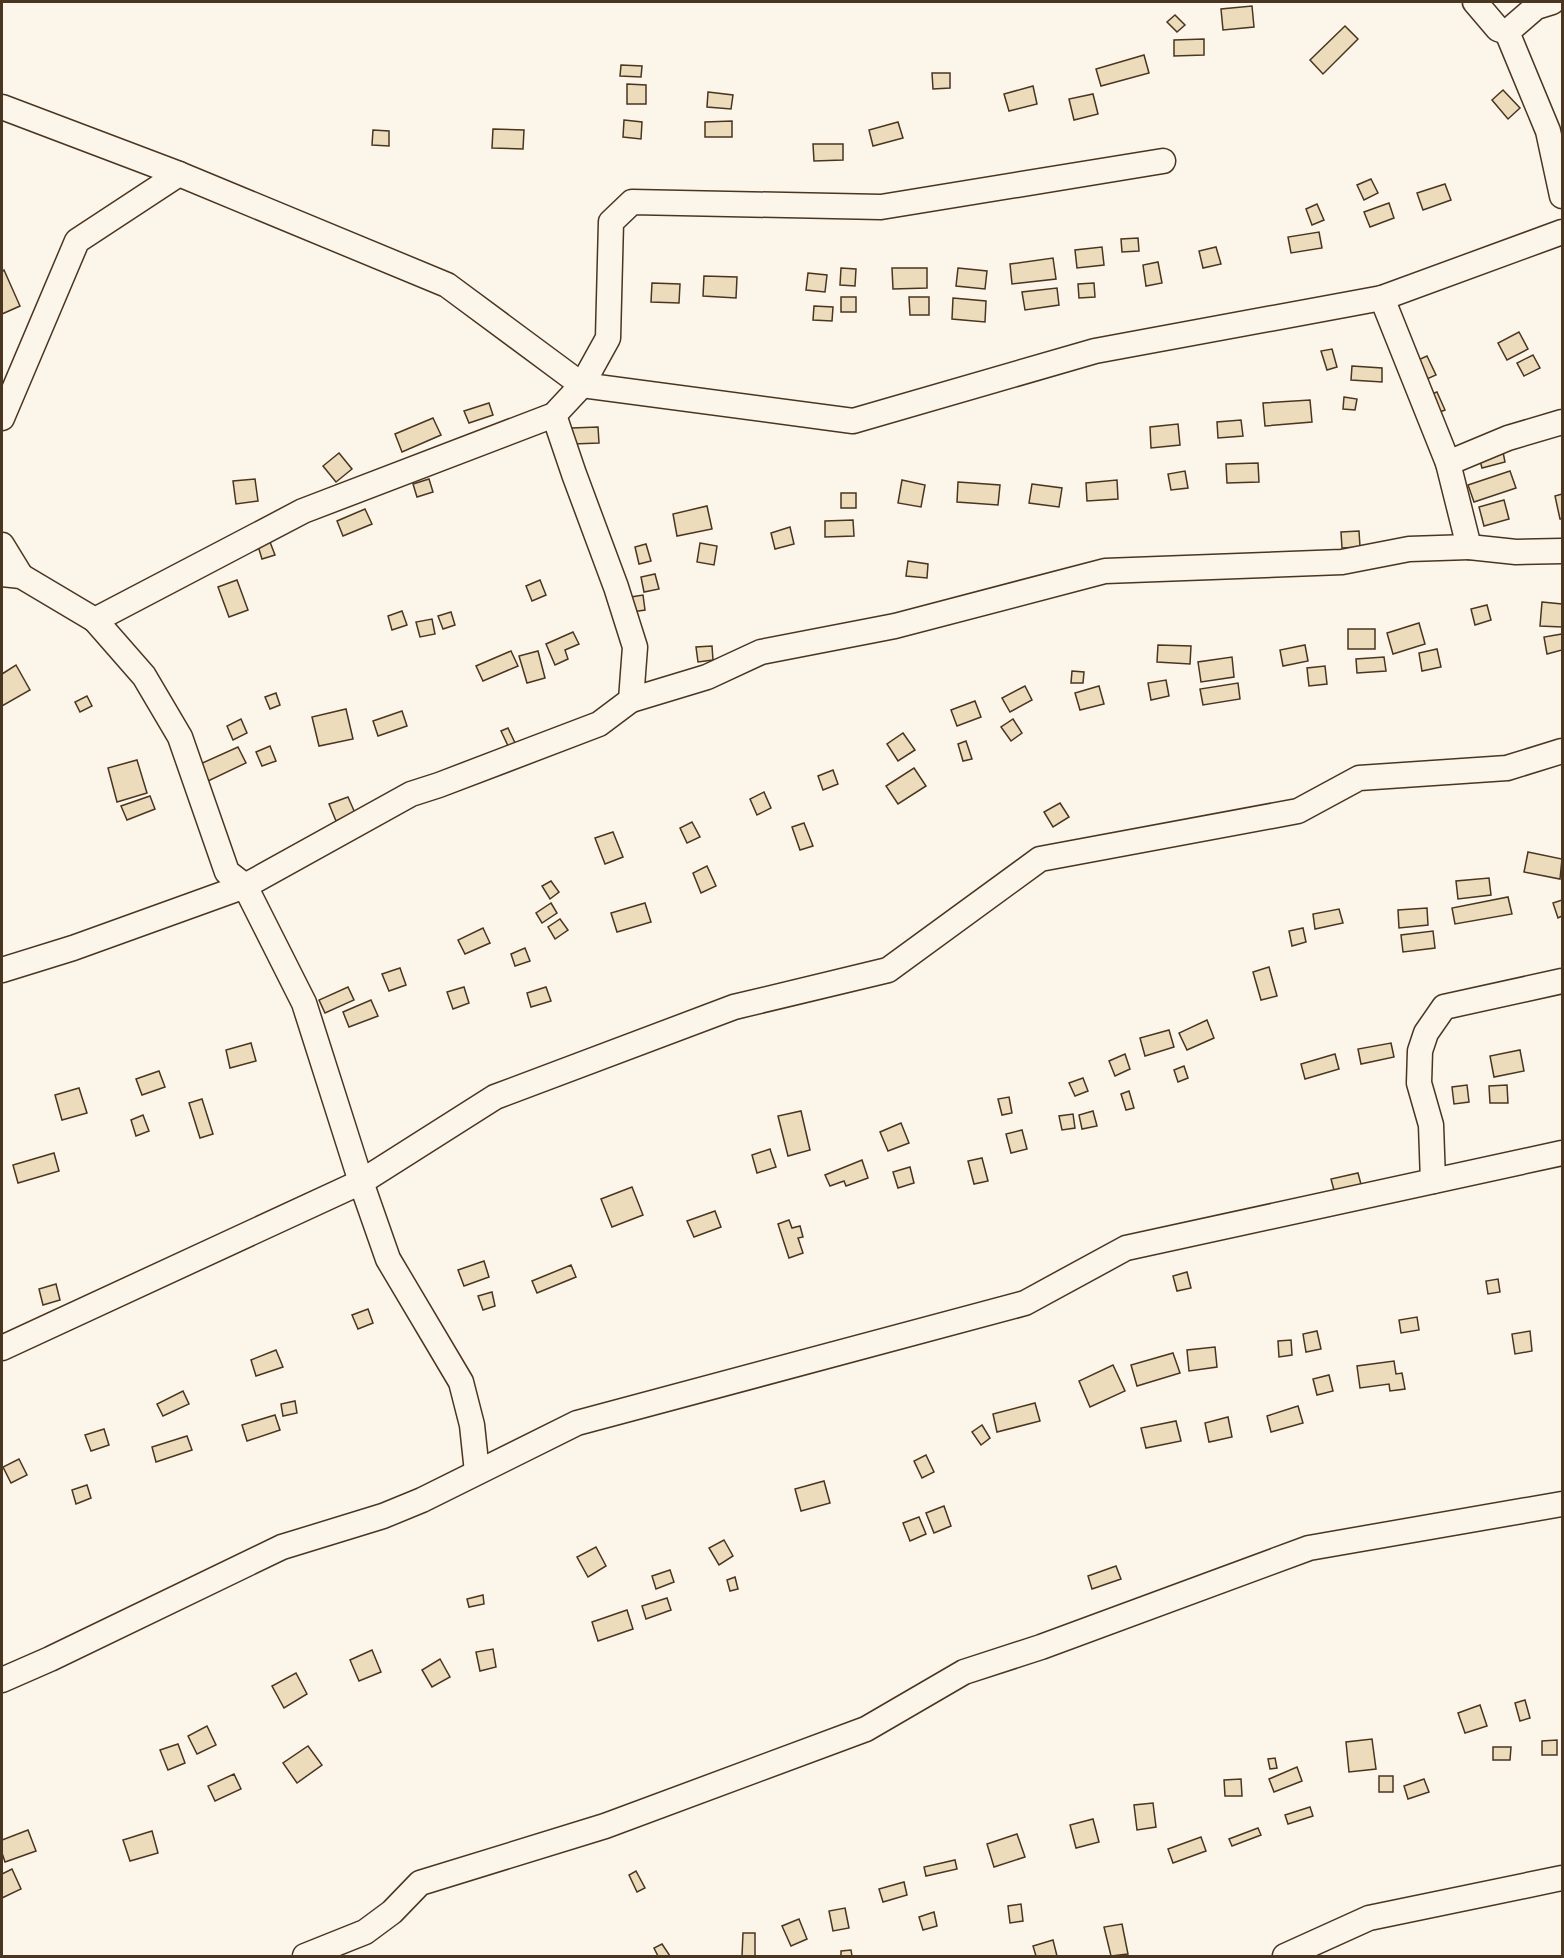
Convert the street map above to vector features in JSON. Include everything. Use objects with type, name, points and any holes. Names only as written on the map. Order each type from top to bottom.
[{"type":"street","points":[[1475,2],[1498,29],[1507,32],[1548,131],[1563,196]]},
{"type":"street","points":[[1507,32],[1536,7],[1552,2]]},
{"type":"street","points":[[2,106],[179,174],[447,285],[582,385],[854,421],[1095,351],[1382,298],[1563,232]]},
{"type":"street","points":[[94,620],[303,511],[554,415],[582,385],[608,338],[611,222],[632,202],[881,207],[1163,161]]},
{"type":"street","points":[[2,418],[77,241],[179,174]]},
{"type":"street","points":[[1382,298],[1448,463],[1469,547]]},
{"type":"street","points":[[554,415],[616,587],[635,647],[631,700]]},
{"type":"street","points":[[1448,463],[1508,438],[1563,422]]},
{"type":"street","points":[[2,545],[11,575],[94,620],[144,676],[180,737],[227,872],[245,886],[304,1003],[361,1182],[388,1258],[462,1382],[472,1425],[477,1472]]},
{"type":"street","points":[[2,970],[73,948],[245,886],[411,794],[599,724],[631,700],[707,677],[761,652],[895,626],[1105,571],[1342,562],[1409,549],[1469,547],[1516,552],[1563,551]]},
{"type":"street","points":[[2,1348],[361,1182],[495,1097],[734,1007],[888,970],[1040,859],[1298,811],[1359,778],[1508,768],[1563,751]]},
{"type":"street","points":[[1432,1181],[1431,1125],[1419,1083],[1420,1051],[1426,1033],[1444,1007],[1563,981]]},
{"type":"street","points":[[2,1680],[282,1547],[383,1516],[422,1500],[577,1423],[1025,1303],[1126,1248],[1563,1153]]},
{"type":"street","points":[[304,1956],[365,1932],[392,1912],[420,1883],[605,1826],[866,1729],[964,1672],[1041,1647],[1310,1548],[1563,1504]]},
{"type":"street","points":[[1285,1956],[1370,1918],[1563,1878]]},
{"type":"building","points":[[1252,6],[1254,27],[1223,30],[1221,9]]},
{"type":"building","points":[[1175,15],[1185,25],[1177,32],[1167,22]]},
{"type":"building","points":[[1345,26],[1358,39],[1323,74],[1310,60]]},
{"type":"building","points":[[1204,39],[1204,55],[1174,56],[1174,40]]},
{"type":"building","points":[[1144,55],[1149,73],[1101,86],[1096,69]]},
{"type":"building","points":[[621,65],[642,66],[641,77],[620,76]]},
{"type":"building","points":[[932,73],[950,73],[950,88],[933,89]]},
{"type":"building","points":[[627,84],[646,85],[646,104],[627,104]]},
{"type":"building","points":[[1033,86],[1037,104],[1009,111],[1004,94]]},
{"type":"building","points":[[1503,90],[1520,108],[1508,119],[1492,100]]},
{"type":"building","points":[[708,92],[733,95],[731,109],[707,107]]},
{"type":"building","points":[[1093,94],[1098,114],[1074,120],[1069,99]]},
{"type":"building","points":[[624,120],[642,122],[641,139],[623,137]]},
{"type":"building","points":[[732,121],[732,137],[705,137],[705,122]]},
{"type":"building","points":[[898,122],[903,138],[873,146],[869,130]]},
{"type":"building","points":[[493,129],[524,130],[523,149],[492,148]]},
{"type":"building","points":[[373,130],[389,131],[389,146],[372,145]]},
{"type":"building","points":[[813,144],[843,144],[843,160],[814,161]]},
{"type":"building","points":[[1371,179],[1378,193],[1364,200],[1357,185]]},
{"type":"building","points":[[1445,184],[1451,200],[1423,210],[1417,193]]},
{"type":"building","points":[[1389,203],[1394,218],[1370,227],[1364,212]]},
{"type":"building","points":[[1317,204],[1324,220],[1312,225],[1306,209]]},
{"type":"building","points":[[1319,232],[1322,248],[1291,253],[1288,237]]},
{"type":"building","points":[[1138,238],[1139,251],[1122,252],[1121,239]]},
{"type":"building","points":[[1102,247],[1104,265],[1077,268],[1075,250]]},
{"type":"building","points":[[1216,247],[1221,264],[1203,268],[1199,251]]},
{"type":"building","points":[[1053,258],[1056,279],[1012,284],[1010,264]]},
{"type":"building","points":[[1158,262],[1162,283],[1146,286],[1143,265]]},
{"type":"building","points":[[841,268],[856,269],[855,286],[840,285]]},
{"type":"building","points":[[892,268],[927,268],[927,288],[893,289]]},
{"type":"building","points":[[958,268],[987,271],[985,289],[956,286]]},
{"type":"building","points":[[4,270],[20,306],[2,314],[2,272]]},
{"type":"building","points":[[808,273],[827,275],[825,292],[806,290]]},
{"type":"building","points":[[704,276],[737,277],[736,298],[703,296]]},
{"type":"building","points":[[652,283],[680,284],[679,303],[651,302]]},
{"type":"building","points":[[1094,283],[1095,297],[1079,298],[1078,284]]},
{"type":"building","points":[[1057,288],[1059,305],[1025,310],[1022,292]]},
{"type":"building","points":[[841,297],[856,297],[856,312],[841,312]]},
{"type":"building","points":[[909,297],[929,297],[929,315],[910,315]]},
{"type":"building","points":[[953,298],[986,301],[985,322],[952,319]]},
{"type":"building","points":[[814,306],[833,307],[832,321],[813,320]]},
{"type":"building","points":[[1519,332],[1528,349],[1507,360],[1498,343]]},
{"type":"building","points":[[1332,349],[1337,367],[1327,370],[1321,351]]},
{"type":"building","points":[[1533,355],[1540,368],[1524,376],[1517,363]]},
{"type":"building","points":[[1427,356],[1436,375],[1418,383],[1409,364]]},
{"type":"building","points":[[1352,366],[1382,368],[1382,382],[1351,380]]},
{"type":"building","points":[[1437,392],[1445,410],[1432,415],[1424,397]]},
{"type":"building","points":[[1344,397],[1357,399],[1355,410],[1343,409]]},
{"type":"building","points":[[1310,400],[1312,422],[1265,426],[1263,403]]},
{"type":"building","points":[[489,403],[493,415],[469,423],[464,411]]},
{"type":"building","points":[[433,418],[441,435],[402,452],[395,434]]},
{"type":"building","points":[[1241,420],[1243,436],[1218,438],[1217,422]]},
{"type":"building","points":[[1178,424],[1180,445],[1151,448],[1150,427]]},
{"type":"building","points":[[598,427],[599,443],[573,444],[572,428]]},
{"type":"building","points":[[1502,447],[1505,462],[1482,468],[1478,453]]},
{"type":"building","points":[[339,453],[352,469],[336,482],[323,466]]},
{"type":"building","points":[[1258,463],[1259,482],[1227,483],[1226,464]]},
{"type":"building","points":[[1185,471],[1188,488],[1171,490],[1168,474]]},
{"type":"building","points":[[1510,471],[1516,488],[1474,502],[1468,485]]},
{"type":"building","points":[[255,479],[258,501],[236,504],[233,481]]},
{"type":"building","points":[[429,479],[433,492],[417,497],[413,484]]},
{"type":"building","points":[[902,480],[925,485],[921,507],[898,503]]},
{"type":"building","points":[[1117,480],[1118,499],[1087,501],[1086,483]]},
{"type":"building","points":[[958,482],[1000,485],[998,505],[957,502]]},
{"type":"building","points":[[1032,484],[1062,488],[1059,507],[1029,503]]},
{"type":"building","points":[[841,493],[856,493],[856,508],[841,508]]},
{"type":"building","points":[[1562,494],[1562,519],[1560,519],[1555,496]]},
{"type":"building","points":[[1504,500],[1509,519],[1484,526],[1479,507]]},
{"type":"building","points":[[707,506],[712,529],[677,536],[673,514]]},
{"type":"building","points":[[365,509],[372,524],[343,536],[337,521]]},
{"type":"building","points":[[853,520],[854,536],[825,537],[825,521]]},
{"type":"building","points":[[790,527],[794,544],[775,549],[771,533]]},
{"type":"building","points":[[1359,531],[1360,547],[1342,548],[1341,532]]},
{"type":"building","points":[[270,542],[275,555],[262,559],[258,546]]},
{"type":"building","points":[[700,543],[717,546],[714,565],[697,562]]},
{"type":"building","points":[[646,544],[651,561],[639,564],[635,547]]},
{"type":"building","points":[[908,561],[928,564],[927,578],[906,576]]},
{"type":"building","points":[[655,574],[659,589],[644,592],[641,577]]},
{"type":"building","points":[[237,580],[248,610],[229,617],[218,587]]},
{"type":"building","points":[[540,580],[546,595],[532,601],[526,586]]},
{"type":"building","points":[[643,595],[645,610],[632,612],[631,597]]},
{"type":"building","points":[[1542,602],[1562,604],[1562,627],[1540,626]]},
{"type":"building","points":[[1487,605],[1491,620],[1475,625],[1471,609]]},
{"type":"building","points":[[402,611],[407,625],[392,630],[388,616]]},
{"type":"building","points":[[451,612],[455,625],[443,629],[438,616]]},
{"type":"building","points":[[432,619],[435,634],[420,637],[416,622]]},
{"type":"building","points":[[1419,623],[1425,644],[1393,654],[1387,633]]},
{"type":"building","points":[[1348,629],[1375,629],[1375,649],[1348,649]]},
{"type":"building","points":[[573,632],[579,644],[565,650],[568,659],[555,665],[546,644]]},
{"type":"building","points":[[1562,634],[1562,650],[1547,654],[1544,637]]},
{"type":"building","points":[[1158,645],[1191,646],[1190,664],[1157,662]]},
{"type":"building","points":[[1305,645],[1308,661],[1283,666],[1280,650]]},
{"type":"building","points":[[712,646],[713,660],[698,662],[696,647]]},
{"type":"building","points":[[1437,649],[1441,667],[1422,671],[1419,653]]},
{"type":"building","points":[[511,651],[518,666],[483,681],[476,666]]},
{"type":"building","points":[[538,651],[545,678],[527,683],[519,656]]},
{"type":"building","points":[[1232,657],[1234,677],[1201,682],[1198,662]]},
{"type":"building","points":[[1384,657],[1386,671],[1357,673],[1356,659]]},
{"type":"building","points":[[16,665],[30,690],[2,706],[2,674]]},
{"type":"building","points":[[1325,666],[1327,684],[1309,686],[1307,668]]},
{"type":"building","points":[[1072,671],[1084,672],[1083,683],[1071,683]]},
{"type":"building","points":[[1166,680],[1169,696],[1151,700],[1148,683]]},
{"type":"building","points":[[1238,683],[1240,699],[1203,705],[1200,689]]},
{"type":"building","points":[[1025,686],[1032,700],[1010,712],[1002,698]]},
{"type":"building","points":[[1099,686],[1104,704],[1080,710],[1075,693]]},
{"type":"building","points":[[276,693],[280,705],[270,709],[265,697]]},
{"type":"building","points":[[87,696],[92,706],[80,712],[75,702]]},
{"type":"building","points":[[975,701],[981,717],[957,726],[951,710]]},
{"type":"building","points":[[346,709],[353,739],[319,746],[312,717]]},
{"type":"building","points":[[402,711],[407,726],[378,736],[373,721]]},
{"type":"building","points":[[241,719],[247,733],[233,740],[227,726]]},
{"type":"building","points":[[1013,719],[1022,733],[1011,741],[1001,727]]},
{"type":"building","points":[[508,728],[517,747],[510,750],[501,731]]},
{"type":"building","points":[[903,733],[915,750],[898,761],[887,744]]},
{"type":"building","points":[[966,741],[972,759],[963,761],[958,744]]},
{"type":"building","points":[[270,746],[276,761],[262,766],[256,752]]},
{"type":"building","points":[[238,747],[246,763],[206,782],[198,765]]},
{"type":"building","points":[[137,760],[147,793],[117,802],[108,768]]},
{"type":"building","points":[[914,768],[926,786],[898,804],[886,786]]},
{"type":"building","points":[[833,770],[838,784],[823,790],[818,776]]},
{"type":"building","points":[[764,792],[771,808],[757,815],[750,799]]},
{"type":"building","points":[[150,796],[155,809],[127,820],[121,806]]},
{"type":"building","points":[[348,797],[355,813],[336,821],[329,804]]},
{"type":"building","points":[[1060,803],[1069,817],[1053,827],[1044,812]]},
{"type":"building","points":[[692,822],[700,837],[687,843],[680,828]]},
{"type":"building","points":[[804,823],[813,846],[800,850],[792,827]]},
{"type":"building","points":[[613,832],[623,857],[605,864],[595,838]]},
{"type":"building","points":[[1528,852],[1562,859],[1560,879],[1524,872]]},
{"type":"building","points":[[707,866],[716,886],[701,893],[693,873]]},
{"type":"building","points":[[1489,878],[1491,895],[1458,899],[1456,881]]},
{"type":"building","points":[[551,881],[559,892],[550,899],[542,886]]},
{"type":"building","points":[[1508,897],[1512,914],[1455,924],[1452,908]]},
{"type":"building","points":[[1562,900],[1562,916],[1558,918],[1553,903]]},
{"type":"building","points":[[551,903],[557,913],[542,923],[536,913]]},
{"type":"building","points":[[645,903],[651,922],[617,932],[611,913]]},
{"type":"building","points":[[1427,908],[1428,925],[1399,928],[1398,910]]},
{"type":"building","points":[[1339,909],[1343,923],[1315,929],[1313,914]]},
{"type":"building","points":[[560,919],[568,930],[555,939],[548,927]]},
{"type":"building","points":[[483,928],[490,943],[465,954],[458,940]]},
{"type":"building","points":[[1303,928],[1306,942],[1292,946],[1289,931]]},
{"type":"building","points":[[1433,931],[1435,948],[1403,952],[1401,935]]},
{"type":"building","points":[[525,948],[530,961],[515,966],[511,954]]},
{"type":"building","points":[[1269,967],[1277,996],[1261,1000],[1253,972]]},
{"type":"building","points":[[400,968],[406,985],[389,991],[382,974]]},
{"type":"building","points":[[348,987],[354,1000],[325,1013],[319,1000]]},
{"type":"building","points":[[464,987],[469,1003],[453,1009],[447,992]]},
{"type":"building","points":[[546,987],[551,1001],[531,1007],[527,993]]},
{"type":"building","points":[[371,1000],[378,1016],[349,1027],[343,1012]]},
{"type":"building","points":[[1207,1020],[1214,1038],[1187,1050],[1179,1033]]},
{"type":"building","points":[[1169,1030],[1174,1047],[1145,1056],[1140,1038]]},
{"type":"building","points":[[251,1043],[256,1061],[230,1068],[226,1050]]},
{"type":"building","points":[[1391,1043],[1394,1057],[1361,1064],[1358,1049]]},
{"type":"building","points":[[1520,1050],[1524,1071],[1494,1077],[1490,1056]]},
{"type":"building","points":[[1125,1054],[1130,1069],[1115,1076],[1109,1061]]},
{"type":"building","points":[[1335,1054],[1339,1069],[1305,1079],[1301,1064]]},
{"type":"building","points":[[1184,1066],[1188,1078],[1178,1082],[1174,1070]]},
{"type":"building","points":[[159,1071],[165,1087],[142,1095],[136,1079]]},
{"type":"building","points":[[1083,1078],[1088,1091],[1075,1096],[1069,1083]]},
{"type":"building","points":[[1467,1085],[1469,1102],[1454,1104],[1452,1087]]},
{"type":"building","points":[[1507,1085],[1508,1103],[1490,1103],[1489,1086]]},
{"type":"building","points":[[79,1088],[87,1113],[62,1120],[55,1095]]},
{"type":"building","points":[[1129,1091],[1134,1108],[1126,1110],[1121,1094]]},
{"type":"building","points":[[1009,1097],[1012,1113],[1002,1115],[998,1099]]},
{"type":"building","points":[[202,1099],[213,1134],[200,1138],[189,1103]]},
{"type":"building","points":[[801,1111],[810,1150],[788,1156],[778,1116]]},
{"type":"building","points":[[1093,1111],[1097,1126],[1082,1129],[1079,1115]]},
{"type":"building","points":[[1073,1114],[1075,1128],[1062,1130],[1059,1116]]},
{"type":"building","points":[[143,1115],[149,1131],[136,1136],[131,1120]]},
{"type":"building","points":[[901,1123],[909,1143],[888,1151],[880,1132]]},
{"type":"building","points":[[1022,1130],[1027,1149],[1011,1153],[1006,1134]]},
{"type":"building","points":[[770,1149],[776,1167],[757,1173],[752,1155]]},
{"type":"building","points":[[54,1153],[59,1171],[18,1183],[13,1165]]},
{"type":"building","points":[[982,1158],[988,1181],[974,1184],[968,1161]]},
{"type":"building","points":[[862,1160],[868,1178],[846,1186],[844,1181],[830,1186],[825,1175]]},
{"type":"building","points":[[910,1167],[914,1183],[898,1188],[893,1172]]},
{"type":"building","points":[[1358,1173],[1362,1188],[1335,1194],[1331,1179]]},
{"type":"building","points":[[632,1187],[643,1215],[612,1227],[601,1199]]},
{"type":"building","points":[[715,1211],[721,1227],[694,1237],[687,1221]]},
{"type":"building","points":[[789,1220],[792,1228],[800,1226],[803,1237],[798,1238],[803,1253],[789,1258],[778,1224]]},
{"type":"building","points":[[484,1261],[489,1277],[464,1286],[458,1270]]},
{"type":"building","points":[[571,1265],[576,1277],[537,1293],[532,1281]]},
{"type":"building","points":[[1187,1272],[1191,1288],[1177,1291],[1173,1276]]},
{"type":"building","points":[[1498,1279],[1500,1292],[1488,1294],[1486,1281]]},
{"type":"building","points":[[56,1284],[60,1300],[43,1305],[39,1289]]},
{"type":"building","points":[[492,1292],[495,1306],[483,1310],[478,1296]]},
{"type":"building","points":[[368,1309],[373,1323],[358,1329],[352,1315]]},
{"type":"building","points":[[1417,1317],[1419,1330],[1401,1333],[1399,1320]]},
{"type":"building","points":[[1317,1331],[1321,1349],[1306,1352],[1303,1334]]},
{"type":"building","points":[[1530,1331],[1532,1351],[1515,1354],[1512,1334]]},
{"type":"building","points":[[1291,1340],[1292,1355],[1279,1357],[1278,1341]]},
{"type":"building","points":[[1215,1347],[1217,1367],[1189,1371],[1187,1350]]},
{"type":"building","points":[[276,1350],[283,1367],[256,1376],[251,1360]]},
{"type":"building","points":[[1173,1353],[1180,1373],[1137,1386],[1131,1365]]},
{"type":"building","points":[[1394,1361],[1396,1374],[1402,1373],[1405,1389],[1390,1391],[1389,1384],[1360,1388],[1357,1366]]},
{"type":"building","points":[[1113,1365],[1125,1391],[1090,1407],[1079,1381]]},
{"type":"building","points":[[1329,1375],[1333,1391],[1317,1395],[1313,1379]]},
{"type":"building","points":[[183,1391],[189,1404],[163,1416],[157,1404]]},
{"type":"building","points":[[295,1401],[297,1413],[283,1416],[281,1404]]},
{"type":"building","points":[[1035,1403],[1040,1421],[997,1432],[993,1414]]},
{"type":"building","points":[[1298,1406],[1303,1423],[1271,1432],[1267,1416]]},
{"type":"building","points":[[275,1415],[280,1430],[247,1441],[242,1425]]},
{"type":"building","points":[[1228,1417],[1232,1437],[1209,1442],[1205,1423]]},
{"type":"building","points":[[1176,1421],[1181,1441],[1146,1448],[1141,1428]]},
{"type":"building","points":[[982,1425],[990,1438],[981,1445],[972,1432]]},
{"type":"building","points":[[104,1429],[109,1445],[91,1451],[85,1435]]},
{"type":"building","points":[[187,1436],[192,1450],[156,1462],[152,1447]]},
{"type":"building","points":[[926,1455],[934,1472],[922,1478],[914,1461]]},
{"type":"building","points":[[19,1459],[27,1475],[11,1483],[3,1467]]},
{"type":"building","points":[[824,1481],[830,1503],[801,1511],[795,1489]]},
{"type":"building","points":[[87,1485],[91,1498],[76,1504],[72,1490]]},
{"type":"building","points":[[944,1506],[951,1526],[934,1533],[926,1513]]},
{"type":"building","points":[[919,1517],[926,1534],[910,1541],[903,1523]]},
{"type":"building","points":[[724,1540],[733,1556],[719,1565],[709,1548]]},
{"type":"building","points":[[596,1547],[606,1566],[588,1577],[577,1557]]},
{"type":"building","points":[[1116,1566],[1121,1579],[1092,1589],[1088,1576]]},
{"type":"building","points":[[670,1570],[674,1582],[656,1589],[652,1576]]},
{"type":"building","points":[[735,1577],[738,1589],[730,1591],[727,1580]]},
{"type":"building","points":[[483,1595],[484,1604],[469,1607],[467,1599]]},
{"type":"building","points":[[667,1598],[671,1610],[646,1619],[642,1606]]},
{"type":"building","points":[[627,1610],[633,1629],[598,1641],[592,1622]]},
{"type":"building","points":[[493,1649],[496,1667],[480,1671],[476,1652]]},
{"type":"building","points":[[372,1650],[381,1672],[359,1681],[350,1660]]},
{"type":"building","points":[[440,1659],[450,1677],[432,1687],[422,1670]]},
{"type":"building","points":[[296,1673],[307,1694],[284,1708],[272,1686]]},
{"type":"building","points":[[1525,1700],[1530,1718],[1520,1721],[1515,1703]]},
{"type":"building","points":[[1480,1705],[1487,1726],[1465,1733],[1458,1713]]},
{"type":"building","points":[[207,1726],[216,1745],[197,1754],[188,1736]]},
{"type":"building","points":[[1372,1739],[1376,1769],[1349,1772],[1346,1742]]},
{"type":"building","points":[[1557,1740],[1557,1755],[1542,1755],[1542,1741]]},
{"type":"building","points":[[178,1744],[185,1763],[168,1770],[160,1750]]},
{"type":"building","points":[[308,1746],[322,1765],[297,1783],[283,1763]]},
{"type":"building","points":[[1493,1747],[1511,1747],[1510,1760],[1493,1760]]},
{"type":"building","points":[[1275,1758],[1277,1768],[1270,1769],[1268,1759]]},
{"type":"building","points":[[1297,1767],[1302,1781],[1274,1792],[1269,1779]]},
{"type":"building","points":[[234,1774],[241,1789],[215,1801],[208,1786]]},
{"type":"building","points":[[1379,1776],[1393,1776],[1393,1792],[1379,1792]]},
{"type":"building","points":[[1241,1779],[1242,1796],[1225,1796],[1224,1780]]},
{"type":"building","points":[[1424,1779],[1429,1792],[1408,1799],[1404,1786]]},
{"type":"building","points":[[1153,1803],[1156,1827],[1137,1830],[1134,1805]]},
{"type":"building","points":[[1310,1807],[1313,1816],[1288,1824],[1285,1815]]},
{"type":"building","points":[[1093,1819],[1099,1842],[1076,1848],[1070,1825]]},
{"type":"building","points":[[1258,1828],[1261,1835],[1232,1846],[1229,1839]]},
{"type":"building","points":[[28,1830],[36,1851],[5,1862],[2,1840]]},
{"type":"building","points":[[152,1831],[158,1853],[130,1861],[123,1840]]},
{"type":"building","points":[[1017,1834],[1025,1857],[994,1867],[987,1844]]},
{"type":"building","points":[[1201,1837],[1206,1851],[1173,1863],[1168,1849]]},
{"type":"building","points":[[955,1860],[957,1869],[926,1876],[924,1867]]},
{"type":"building","points":[[12,1869],[21,1889],[2,1898],[2,1874]]},
{"type":"building","points":[[636,1871],[645,1888],[637,1892],[629,1875]]},
{"type":"building","points":[[904,1882],[907,1895],[883,1902],[879,1889]]},
{"type":"building","points":[[1021,1904],[1023,1921],[1010,1923],[1008,1906]]},
{"type":"building","points":[[845,1908],[849,1928],[833,1931],[829,1911]]},
{"type":"building","points":[[934,1912],[937,1926],[923,1930],[919,1917]]},
{"type":"building","points":[[799,1919],[807,1939],[791,1946],[782,1926]]},
{"type":"building","points":[[1122,1924],[1128,1954],[1111,1956],[1104,1927]]},
{"type":"building","points":[[743,1933],[755,1933],[755,1956],[742,1956]]},
{"type":"building","points":[[1053,1940],[1057,1956],[1036,1956],[1033,1946]]},
{"type":"building","points":[[662,1944],[670,1956],[658,1956],[654,1948]]},
{"type":"building","points":[[851,1950],[852,1956],[841,1956],[841,1951]]}]
